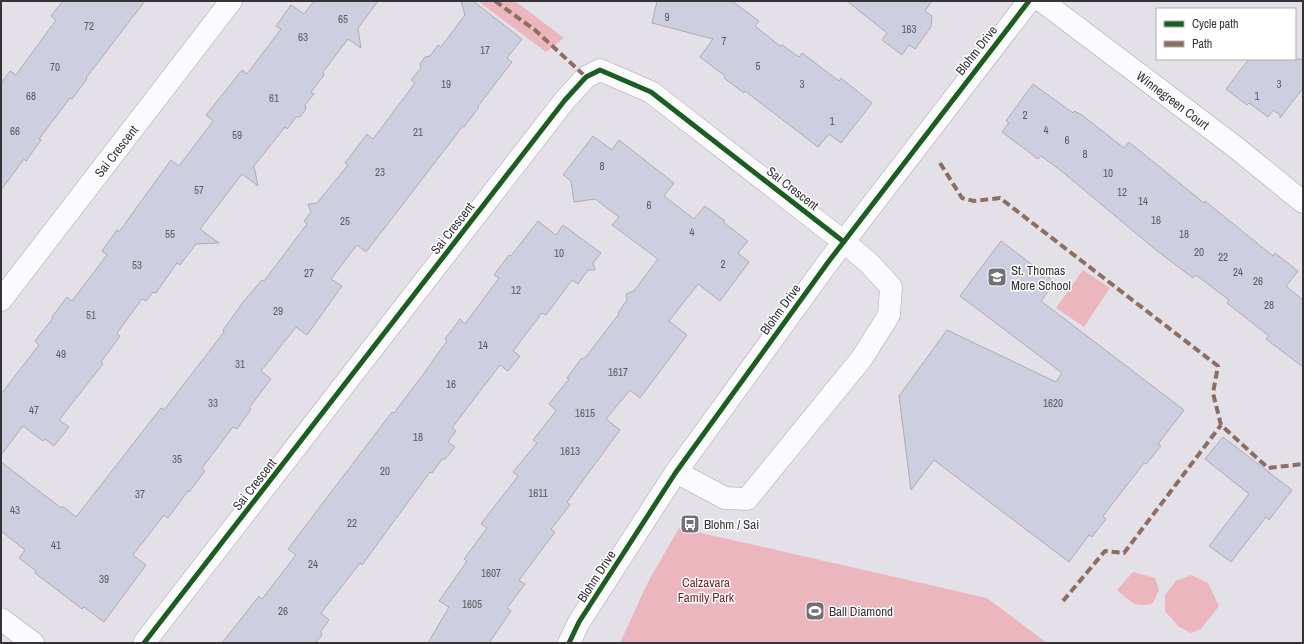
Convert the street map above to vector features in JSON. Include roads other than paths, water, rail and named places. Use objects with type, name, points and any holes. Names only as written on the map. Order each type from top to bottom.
[{"type":"street","name":"Sai Crescent","points":[[1,300],[231,1]]},
{"type":"street","name":"Blohm Drive","points":[[570,643],[579,622],[676,472],[923,136],[1029,1]]},
{"type":"street","name":"Winnegreen Court","points":[[1042,1],[1301,195]]},
{"type":"street","name":"Sai Crescent","points":[[144,643],[565,100],[586,77],[600,70],[651,92],[844,242],[869,263],[891,287],[889,315],[862,358],[747,500],[725,498],[676,472]]},
{"type":"street","points":[[1,619],[33,643]]},
{"type":"place","name":"St. Thomas More School","points":[[997,277]]},
{"type":"place","name":"Blohm / Sai","points":[[690,524]]},
{"type":"place","name":"Ball Diamond","points":[[815,611]]},
{"type":"park label","name":"Calzavara Family Park","points":[[706,590]]}]
